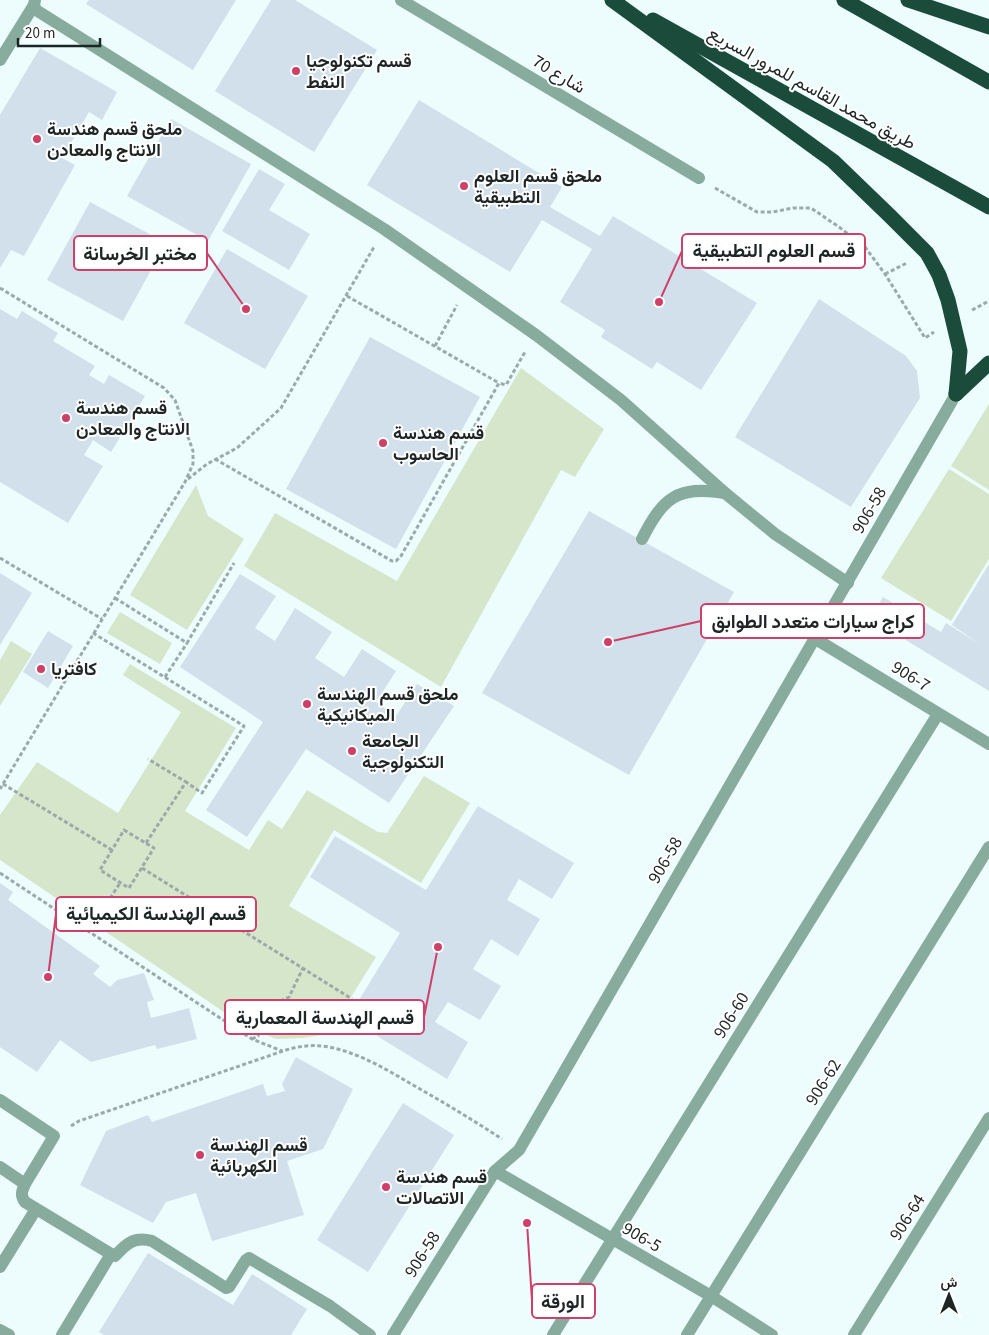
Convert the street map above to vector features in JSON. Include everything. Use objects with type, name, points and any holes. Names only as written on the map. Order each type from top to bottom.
[{"type":"highway","points":[[612,0],[833,161],[926,253],[939,275],[948,300],[960,351],[956,394]]},
{"type":"highway","name":"طريق محمد القاسم للمرور السريع","points":[[617,0],[989,207]]},
{"type":"highway","points":[[844,0],[989,82]]},
{"type":"highway","points":[[908,0],[989,27]]},
{"type":"highway","points":[[956,394],[989,363]]},
{"type":"street","name":"شارع 70","points":[[401,0],[699,178]]},
{"type":"street","points":[[0,60],[34,2]]},
{"type":"street","points":[[34,2],[36,10],[384,229],[536,334],[621,400],[725,493],[775,534],[848,582]]},
{"type":"street","name":"906-58","points":[[393,1335],[495,1171],[518,1150],[956,394]]},
{"type":"street","points":[[642,540],[654,516],[669,501],[679,495],[689,491],[702,490],[725,493]]},
{"type":"street","name":"906-7","points":[[814,638],[989,744]]},
{"type":"street","name":"906-60","points":[[552,1335],[938,714]]},
{"type":"street","name":"906-62","points":[[687,1335],[989,847]]},
{"type":"street","points":[[0,1100],[54,1137],[22,1191],[22,1197],[36,1209],[115,1256],[130,1241],[144,1239],[152,1241],[226,1288],[230,1287],[246,1260],[250,1258],[330,1306],[370,1335]]},
{"type":"street","name":"906-64","points":[[854,1335],[989,1118]]},
{"type":"street","points":[[0,1168],[26,1184]]},
{"type":"street","name":"906-5","points":[[495,1171],[711,1296],[772,1335]]},
{"type":"street","points":[[0,1267],[36,1209]]},
{"type":"street","points":[[62,1335],[110,1254]]},
{"type":"street","points":[[0,1330],[9,1335]]},
{"type":"path","points":[[699,178],[757,212],[811,208],[839,227],[864,247],[885,274],[925,338]]},
{"type":"path","points":[[185,482],[215,459],[237,448],[281,408],[384,229]]},
{"type":"path","points":[[435,346],[467,286]]},
{"type":"path","points":[[0,288],[164,388],[175,400],[193,451],[193,464],[185,482],[0,788]]},
{"type":"path","points":[[347,296],[505,385],[536,334]]},
{"type":"path","points":[[215,459],[396,562],[402,556],[499,383]]},
{"type":"path","points":[[0,558],[102,619]]},
{"type":"path","points":[[165,678],[234,563]]},
{"type":"path","points":[[115,598],[187,643]]},
{"type":"path","points":[[93,634],[244,726],[202,792],[148,759]]},
{"type":"path","points":[[146,843],[186,782]]},
{"type":"path","points":[[3,784],[112,850]]},
{"type":"path","points":[[124,830],[146,843],[154,848],[129,888],[100,870],[124,830]]},
{"type":"path","points":[[142,868],[352,999]]},
{"type":"path","points":[[0,873],[252,1039],[283,1051]]},
{"type":"path","points":[[89,931],[120,883]]},
{"type":"path","points":[[252,1039],[258,1036],[264,1011],[289,996],[303,968]]},
{"type":"path","points":[[54,1137],[79,1121],[295,1047],[318,1046],[336,1049],[362,1058],[463,1113],[518,1150]]},
{"type":"green space","points":[[521,368],[604,429],[575,477],[561,470],[441,687],[244,566],[275,513],[397,581]]},
{"type":"green space","points":[[989,404],[989,490],[951,466]]},
{"type":"green space","points":[[949,469],[989,494],[989,559],[951,621],[881,578]]},
{"type":"green space","points":[[196,485],[208,516],[244,539],[187,630],[130,595]]},
{"type":"green space","points":[[120,612],[172,643],[160,664],[107,633]]},
{"type":"green space","points":[[11,641],[32,654],[0,706],[0,660]]},
{"type":"green space","points":[[130,664],[236,728],[185,811],[249,850],[268,820],[282,829],[307,790],[378,832],[387,833],[424,776],[470,803],[421,883],[334,830],[289,906],[376,957],[328,1034],[303,1038],[276,1039],[243,1025],[0,860],[0,815],[37,762],[118,813],[181,712],[123,675]]},
{"type":"building","points":[[89,0],[236,0],[193,70],[86,4]]},
{"type":"building","name":"قسم تكنولوجيا النفط","points":[[271,0],[295,0],[377,50],[314,152],[215,91]]},
{"type":"building","name":"ملحق قسم هندسة الانتاج والمعادن","points":[[40,48],[117,92],[102,120],[89,112],[62,158],[75,165],[24,256],[11,250],[0,268],[0,115]]},
{"type":"building","points":[[419,100],[562,187],[550,207],[600,236],[613,216],[757,303],[701,390],[657,362],[652,369],[601,337],[605,330],[560,302],[592,249],[542,220],[510,272],[367,185]]},
{"type":"building","points":[[171,119],[251,164],[208,241],[127,196]]},
{"type":"building","points":[[259,169],[285,184],[269,210],[310,234],[289,270],[222,231]]},
{"type":"building","points":[[90,202],[166,243],[123,321],[47,280]]},
{"type":"building","points":[[227,249],[308,296],[265,369],[184,323]]},
{"type":"building","points":[[819,299],[906,356],[917,371],[920,398],[851,507],[735,437]]},
{"type":"building","name":"قسم هندسة الانتاج والمعادن","points":[[0,309],[17,319],[22,311],[58,333],[53,341],[95,366],[89,375],[104,384],[109,375],[145,396],[111,452],[93,440],[84,455],[103,466],[68,523],[0,482]]},
{"type":"building","name":"قسم هندسة الحاسوب","points":[[370,337],[480,397],[396,549],[286,489]]},
{"type":"building","points":[[589,511],[734,592],[629,775],[482,693]]},
{"type":"building","points":[[989,564],[989,691],[870,618],[883,597],[941,632],[946,623],[981,645],[952,625]]},
{"type":"building","points":[[0,573],[32,593],[0,645]]},
{"type":"building","name":"ملحق قسم الهندسة الميكانيكية","points":[[240,574],[276,596],[255,628],[275,641],[295,608],[332,632],[315,658],[344,677],[362,649],[396,671],[376,702],[396,716],[417,684],[454,706],[389,803],[306,749],[247,837],[206,810],[263,722],[180,667]]},
{"type":"building","points":[[48,631],[73,646],[48,688],[23,672]]},
{"type":"building","points":[[478,806],[574,863],[552,899],[519,879],[507,900],[540,919],[518,956],[491,939],[473,969],[501,986],[480,1020],[448,1002],[435,1022],[468,1042],[447,1079],[348,1018],[400,933],[310,877],[335,836],[426,890]]},
{"type":"building","points":[[0,883],[13,892],[8,900],[100,966],[93,974],[110,987],[117,980],[144,973],[154,1000],[147,1002],[151,1018],[189,1008],[197,1039],[157,1049],[155,1045],[91,1062],[60,1040],[37,1072],[0,1047]]},
{"type":"building","name":"قسم الهندسة الكهربائية","points":[[296,1057],[353,1089],[323,1149],[287,1161],[304,1215],[212,1241],[196,1193],[166,1202],[153,1223],[80,1185],[106,1131],[148,1115],[152,1122],[263,1084],[267,1096],[285,1091],[282,1084]]},
{"type":"building","name":"قسم هندسة الاتصالات","points":[[403,1103],[454,1135],[368,1272],[317,1240]]},
{"type":"building","points":[[148,1253],[233,1305],[252,1274],[307,1309],[291,1335],[104,1335],[99,1332]]},
{"type":"place","name":"قسم تكنولوجيا النفط","points":[[296,71]]},
{"type":"place","name":"ملحق قسم هندسة الانتاج والمعادن","points":[[37,139]]},
{"type":"place","name":"ملحق قسم العلوم التطبيقية","points":[[464,186]]},
{"type":"place","name":"قسم العلوم التطبيقية","points":[[659,302]]},
{"type":"place","name":"مختبر الخرسانة","points":[[246,309]]},
{"type":"place","name":"قسم هندسة الانتاج والمعادن","points":[[66,418]]},
{"type":"place","name":"قسم هندسة الحاسوب","points":[[383,443]]},
{"type":"place","name":"كراج سيارات متعدد الطوابق","points":[[608,642]]},
{"type":"place","name":"كافتريا","points":[[41,669]]},
{"type":"place","name":"ملحق قسم الهندسة الميكانيكية","points":[[307,704]]},
{"type":"place","name":"الجامعة التكنولوجية","points":[[352,751]]},
{"type":"place","name":"قسم الهندسة المعمارية","points":[[438,947]]},
{"type":"place","name":"قسم الهندسة الكيميائية","points":[[48,977]]},
{"type":"place","name":"قسم الهندسة الكهربائية","points":[[200,1155]]},
{"type":"place","name":"قسم هندسة الاتصالات","points":[[386,1187]]},
{"type":"place","name":"الورقة","points":[[527,1223]]}]
